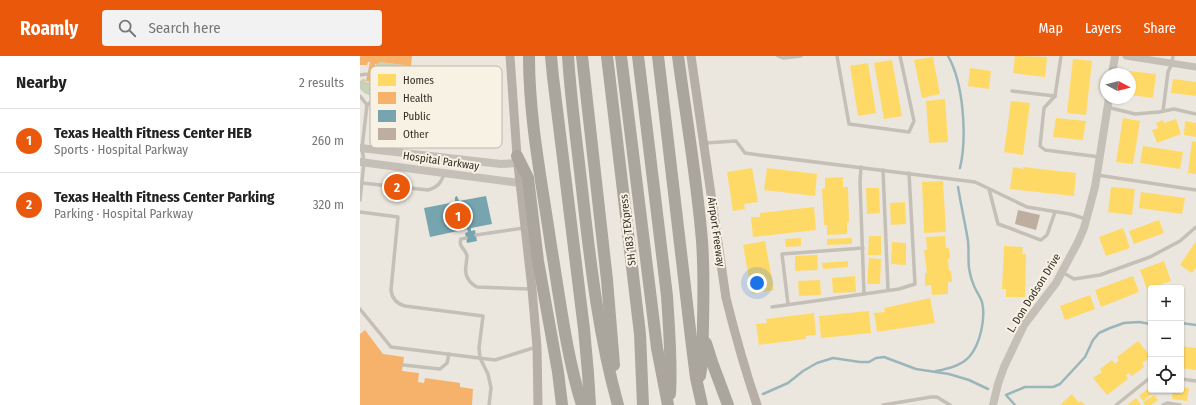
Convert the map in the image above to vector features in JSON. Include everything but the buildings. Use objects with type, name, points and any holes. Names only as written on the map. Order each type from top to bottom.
[{"type":"highway","points":[[530,56],[531,106],[537,153],[570,359],[582,405]]},
{"type":"highway","points":[[551,56],[584,329],[590,405]]},
{"type":"highway","points":[[568,56],[598,315],[617,405]]},
{"type":"highway","points":[[582,56],[607,280],[617,405]]},
{"type":"highway","name":"SH 183 TEXpress","points":[[607,56],[639,327],[643,374],[643,405]]},
{"type":"highway","points":[[620,56],[657,348],[669,405]]},
{"type":"highway","points":[[638,56],[667,296],[671,363],[669,405]]},
{"type":"highway","points":[[658,56],[696,378],[702,405]]},
{"type":"highway","points":[[678,56],[698,200],[704,277],[702,363],[695,405]]},
{"type":"highway","points":[[668,142],[675,160],[695,302],[712,362],[728,405]]},
{"type":"highway","points":[[517,159],[528,178],[538,261],[558,372],[562,405]]},
{"type":"main road","points":[[510,56],[517,159],[537,347],[538,405]]},
{"type":"main road","name":"Airport Freeway","points":[[691,56],[726,298],[739,350],[757,405]]},
{"type":"street","points":[[1113,68],[1115,56]]},
{"type":"street","points":[[1126,56],[1173,60],[1196,67]]},
{"type":"street","name":"L. Don Dodson Drive","points":[[993,405],[1000,378],[1024,325],[1056,283],[1078,242],[1087,219],[1097,175],[1108,104]]},
{"type":"street","name":"Hospital Parkway","points":[[361,148],[501,164],[517,159]]},
{"type":"street","name":"Hospital Parkway","points":[[362,162],[520,183]]},
{"type":"lane","points":[[778,56],[784,58],[801,56]]},
{"type":"lane","points":[[836,56],[849,124],[909,132],[914,121],[900,56]]},
{"type":"lane","points":[[1061,56],[1055,96],[1044,108],[1040,146],[1045,150],[1100,157]]},
{"type":"lane","points":[[1163,111],[1168,72],[1173,60]]},
{"type":"lane","points":[[360,75],[370,76]]},
{"type":"lane","points":[[1012,91],[1055,96]]},
{"type":"lane","points":[[360,96],[367,105]]},
{"type":"lane","points":[[360,200],[362,183],[361,148],[367,105],[370,103]]},
{"type":"lane","points":[[1107,107],[1135,114],[1174,109],[1196,114]]},
{"type":"lane","points":[[703,143],[736,141],[745,153],[975,182],[1027,207],[1087,219]]},
{"type":"lane","points":[[862,167],[860,182],[864,294]]},
{"type":"lane","points":[[884,170],[888,290]]},
{"type":"lane","points":[[362,183],[428,190],[435,188],[440,184],[445,173]]},
{"type":"lane","points":[[772,307],[899,289],[915,284],[909,173]]},
{"type":"lane","points":[[1097,175],[1196,190]]},
{"type":"lane","points":[[989,188],[998,224],[1025,235],[1041,240],[1047,235],[1055,212]]},
{"type":"lane","points":[[360,212],[398,217],[391,290],[392,296],[398,302],[405,306],[483,316],[480,358],[488,374],[490,388],[488,405]]},
{"type":"lane","points":[[476,235],[525,228]]},
{"type":"lane","points":[[1062,272],[1074,280],[1100,275],[1150,256],[1180,241],[1196,228]]},
{"type":"lane","points":[[466,238],[461,239],[459,242],[467,254],[465,270],[468,280],[472,284],[477,287],[532,289]]},
{"type":"lane","points":[[788,304],[782,254],[863,248]]},
{"type":"lane","points":[[360,309],[391,347],[495,360],[537,347]]},
{"type":"lane","points":[[403,365],[440,369],[446,362],[449,354]]},
{"type":"lane","points":[[1116,405],[1148,379]]},
{"type":"lane","points":[[1184,379],[1196,381]]},
{"type":"lane","points":[[883,405],[931,397],[937,397],[950,405]]},
{"type":"lane","points":[[1163,405],[1180,405]]},
{"type":"green space","points":[[380,62],[410,66],[376,66],[376,64]]},
{"type":"green space","points":[[365,79],[366,82],[370,82],[370,95],[367,95],[360,89],[360,81]]},
{"type":"waterway","points":[[948,56],[958,81],[963,111],[963,142],[960,168]]},
{"type":"waterway","points":[[936,371],[958,365],[969,357],[979,339],[983,323],[982,302],[974,286],[969,268],[968,241],[958,187]]},
{"type":"waterway","points":[[1015,405],[1006,395],[1025,387],[1053,387],[1060,384],[1085,357],[1093,340],[1099,333],[1124,323],[1139,322],[1148,324]]},
{"type":"waterway","points":[[1184,323],[1196,325]]},
{"type":"waterway","points":[[763,394],[788,383],[803,371],[817,363],[833,358],[869,362],[876,358],[884,357],[916,369],[949,374],[969,380],[988,389]]},
{"type":"place","name":"Texas Health Fitness Center Parking","points":[[397,187]]},
{"type":"place","name":"Texas Health Fitness Center HEB","points":[[458,216]]}]
